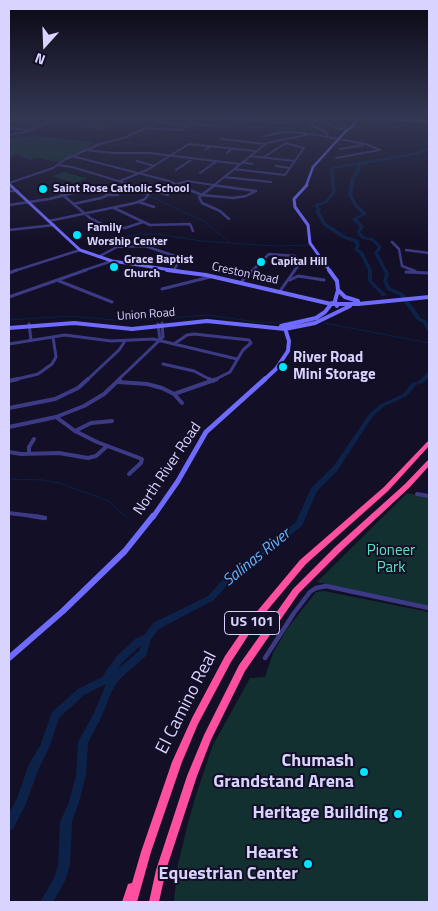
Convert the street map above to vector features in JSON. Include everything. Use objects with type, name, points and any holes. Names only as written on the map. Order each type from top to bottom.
[{"type":"highway","name":"El Camino Real","points":[[132,902],[146,852],[174,770],[195,721],[228,659],[252,623],[303,562],[386,489],[413,463],[429,443]]},
{"type":"highway","name":"El Camino Real","points":[[156,902],[161,870],[180,810],[204,746],[242,668],[296,591],[338,549],[387,505],[429,462]]},
{"type":"highway","points":[[387,505],[394,503],[429,469]]},
{"type":"highway","points":[[127,902],[146,852]]},
{"type":"main road","points":[[318,161],[313,166],[310,180],[295,198],[294,202],[295,207],[308,225],[310,243],[334,275],[338,290],[345,297],[359,302],[427,297]]},
{"type":"main road","name":"Creston Road","points":[[9,183],[80,250],[98,257],[140,267],[210,277],[325,302],[359,302]]},
{"type":"main road","points":[[332,315],[338,290]]},
{"type":"main road","points":[[284,327],[315,323],[359,302],[427,297]]},
{"type":"main road","points":[[284,327],[316,318],[334,303]]},
{"type":"main road","name":"Union Road","points":[[9,327],[59,323],[124,328],[190,322],[218,322],[284,327]]},
{"type":"main road","name":"North River Road","points":[[9,658],[63,611],[125,551],[178,481],[206,432],[226,412],[269,376],[283,360],[289,347],[284,327]]},
{"type":"street","points":[[9,183],[64,161]]},
{"type":"street","points":[[89,161],[177,184],[202,194],[237,198],[256,191],[187,181],[177,184]]},
{"type":"street","points":[[136,161],[154,166]]},
{"type":"street","points":[[120,181],[139,174],[164,161]]},
{"type":"street","points":[[176,170],[190,161]]},
{"type":"street","points":[[213,161],[252,164]]},
{"type":"street","points":[[200,173],[217,161]]},
{"type":"street","points":[[229,219],[220,211],[200,201],[199,197],[244,161]]},
{"type":"street","points":[[290,161],[295,161]]},
{"type":"street","points":[[234,169],[283,175],[286,174],[295,161]]},
{"type":"street","points":[[57,165],[72,167],[120,181],[143,188],[147,192],[156,191],[168,195]]},
{"type":"street","points":[[276,166],[290,168]]},
{"type":"street","points":[[224,177],[270,182]]},
{"type":"street","points":[[9,205],[89,189],[102,191],[107,195]]},
{"type":"street","points":[[9,196],[12,194],[10,191],[18,191]]},
{"type":"street","points":[[58,191],[84,214],[112,228],[125,228],[143,222]]},
{"type":"street","points":[[49,221],[139,202],[146,198],[147,192]]},
{"type":"street","points":[[73,204],[107,195],[118,195]]},
{"type":"street","points":[[139,202],[154,207]]},
{"type":"street","points":[[114,208],[143,222],[161,226],[190,224],[193,231]]},
{"type":"street","points":[[9,230],[54,225]]},
{"type":"street","points":[[392,242],[399,249],[402,266],[416,272]]},
{"type":"street","points":[[98,257],[117,247],[145,246],[178,257],[180,260],[173,271]]},
{"type":"street","points":[[9,273],[80,250]]},
{"type":"street","points":[[406,250],[429,253]]},
{"type":"street","points":[[242,281],[267,255],[273,253],[295,256],[299,262],[298,267],[280,291]]},
{"type":"street","points":[[9,297],[112,261]]},
{"type":"street","points":[[406,272],[429,273]]},
{"type":"street","points":[[286,283],[298,276],[324,280]]},
{"type":"street","points":[[162,289],[210,277]]},
{"type":"street","points":[[59,281],[112,302]]},
{"type":"street","points":[[29,325],[31,340]]},
{"type":"street","points":[[9,428],[56,417],[91,402],[118,382],[160,340],[164,335],[161,325]]},
{"type":"street","points":[[174,344],[187,335],[194,334],[223,335],[248,339],[251,343],[237,359],[230,372],[213,381],[174,394]]},
{"type":"street","points":[[9,344],[71,335],[100,340],[160,340],[191,350],[237,359]]},
{"type":"street","points":[[9,381],[38,374],[52,364],[56,357],[53,337]]},
{"type":"street","points":[[9,408],[56,399],[78,388],[119,350],[125,341]]},
{"type":"street","points":[[163,364],[194,372],[213,381]]},
{"type":"street","points":[[118,382],[154,386],[174,394],[182,403]]},
{"type":"street","points":[[56,417],[75,431],[107,446],[142,459],[139,466],[129,474]]},
{"type":"street","points":[[75,431],[91,423],[112,421]]},
{"type":"street","points":[[29,453],[34,439]]},
{"type":"street","points":[[9,452],[59,453],[88,458],[96,456],[107,446]]},
{"type":"street","points":[[417,494],[429,496]]},
{"type":"street","points":[[9,513],[45,518]]},
{"type":"street","points":[[266,658],[294,613],[310,592],[316,588],[326,586],[429,608]]},
{"type":"green space","points":[[64,172],[86,179],[74,183],[52,176]]},
{"type":"green space","name":"Pioneer Park","points":[[407,493],[429,498],[429,606],[317,582]]},
{"type":"green space","points":[[324,591],[429,612],[429,902],[174,902],[177,869],[187,827],[212,747],[250,678],[265,677],[273,653],[287,629],[316,592]]},
{"type":"waterway","name":"Salinas River","points":[[359,164],[379,161]]},
{"type":"waterway","name":"Salinas River","points":[[359,164],[357,173],[353,178],[350,195],[355,205],[365,214],[354,219],[362,227],[358,232],[364,238],[371,239],[380,247],[376,253],[387,274],[385,281],[389,289],[401,294],[419,319],[425,322],[429,329]]},
{"type":"waterway","name":"Salinas River","points":[[359,164],[331,168],[334,192],[326,202],[316,205],[319,209],[317,211],[324,224],[344,237],[356,241],[358,245],[356,250],[361,252],[370,270],[370,281],[384,295]]},
{"type":"waterway","points":[[102,186],[147,195],[205,222],[228,241]]},
{"type":"waterway","points":[[89,232],[96,237],[106,240],[141,234],[157,234],[202,241],[275,246],[310,245]]},
{"type":"waterway","points":[[9,320],[71,316],[124,321],[207,315],[257,322],[281,323],[299,320]]},
{"type":"waterway","points":[[324,323],[429,343]]},
{"type":"waterway","name":"Salinas River","points":[[147,638],[156,626],[211,598],[228,579],[299,524],[314,490],[335,469],[371,415],[383,405],[405,395],[414,384],[421,382],[429,374]]},
{"type":"waterway","points":[[9,479],[43,480],[59,483],[109,501],[127,518]]},
{"type":"waterway","name":"Salinas River","points":[[9,825],[22,800],[33,768],[44,748],[55,715],[81,692],[105,680],[119,660],[138,642],[147,638]]},
{"type":"waterway","name":"Salinas River","points":[[46,902],[59,881],[64,865],[66,822],[74,802],[81,775],[83,742],[98,715],[113,681],[143,653],[147,638]]},
{"type":"place","name":"Saint Rose Catholic School","points":[[43,189]]},
{"type":"place","name":"Family Worship Center","points":[[77,235]]},
{"type":"place","name":"Capital Hill","points":[[261,262]]},
{"type":"place","name":"Grace Baptist Church","points":[[114,267]]},
{"type":"place","name":"River Road Mini Storage","points":[[283,367]]},
{"type":"place","name":"Chumash Grandstand Arena","points":[[364,772]]},
{"type":"place","name":"Heritage Building","points":[[398,814]]},
{"type":"place","name":"Hearst Equestrian Center","points":[[308,864]]}]
